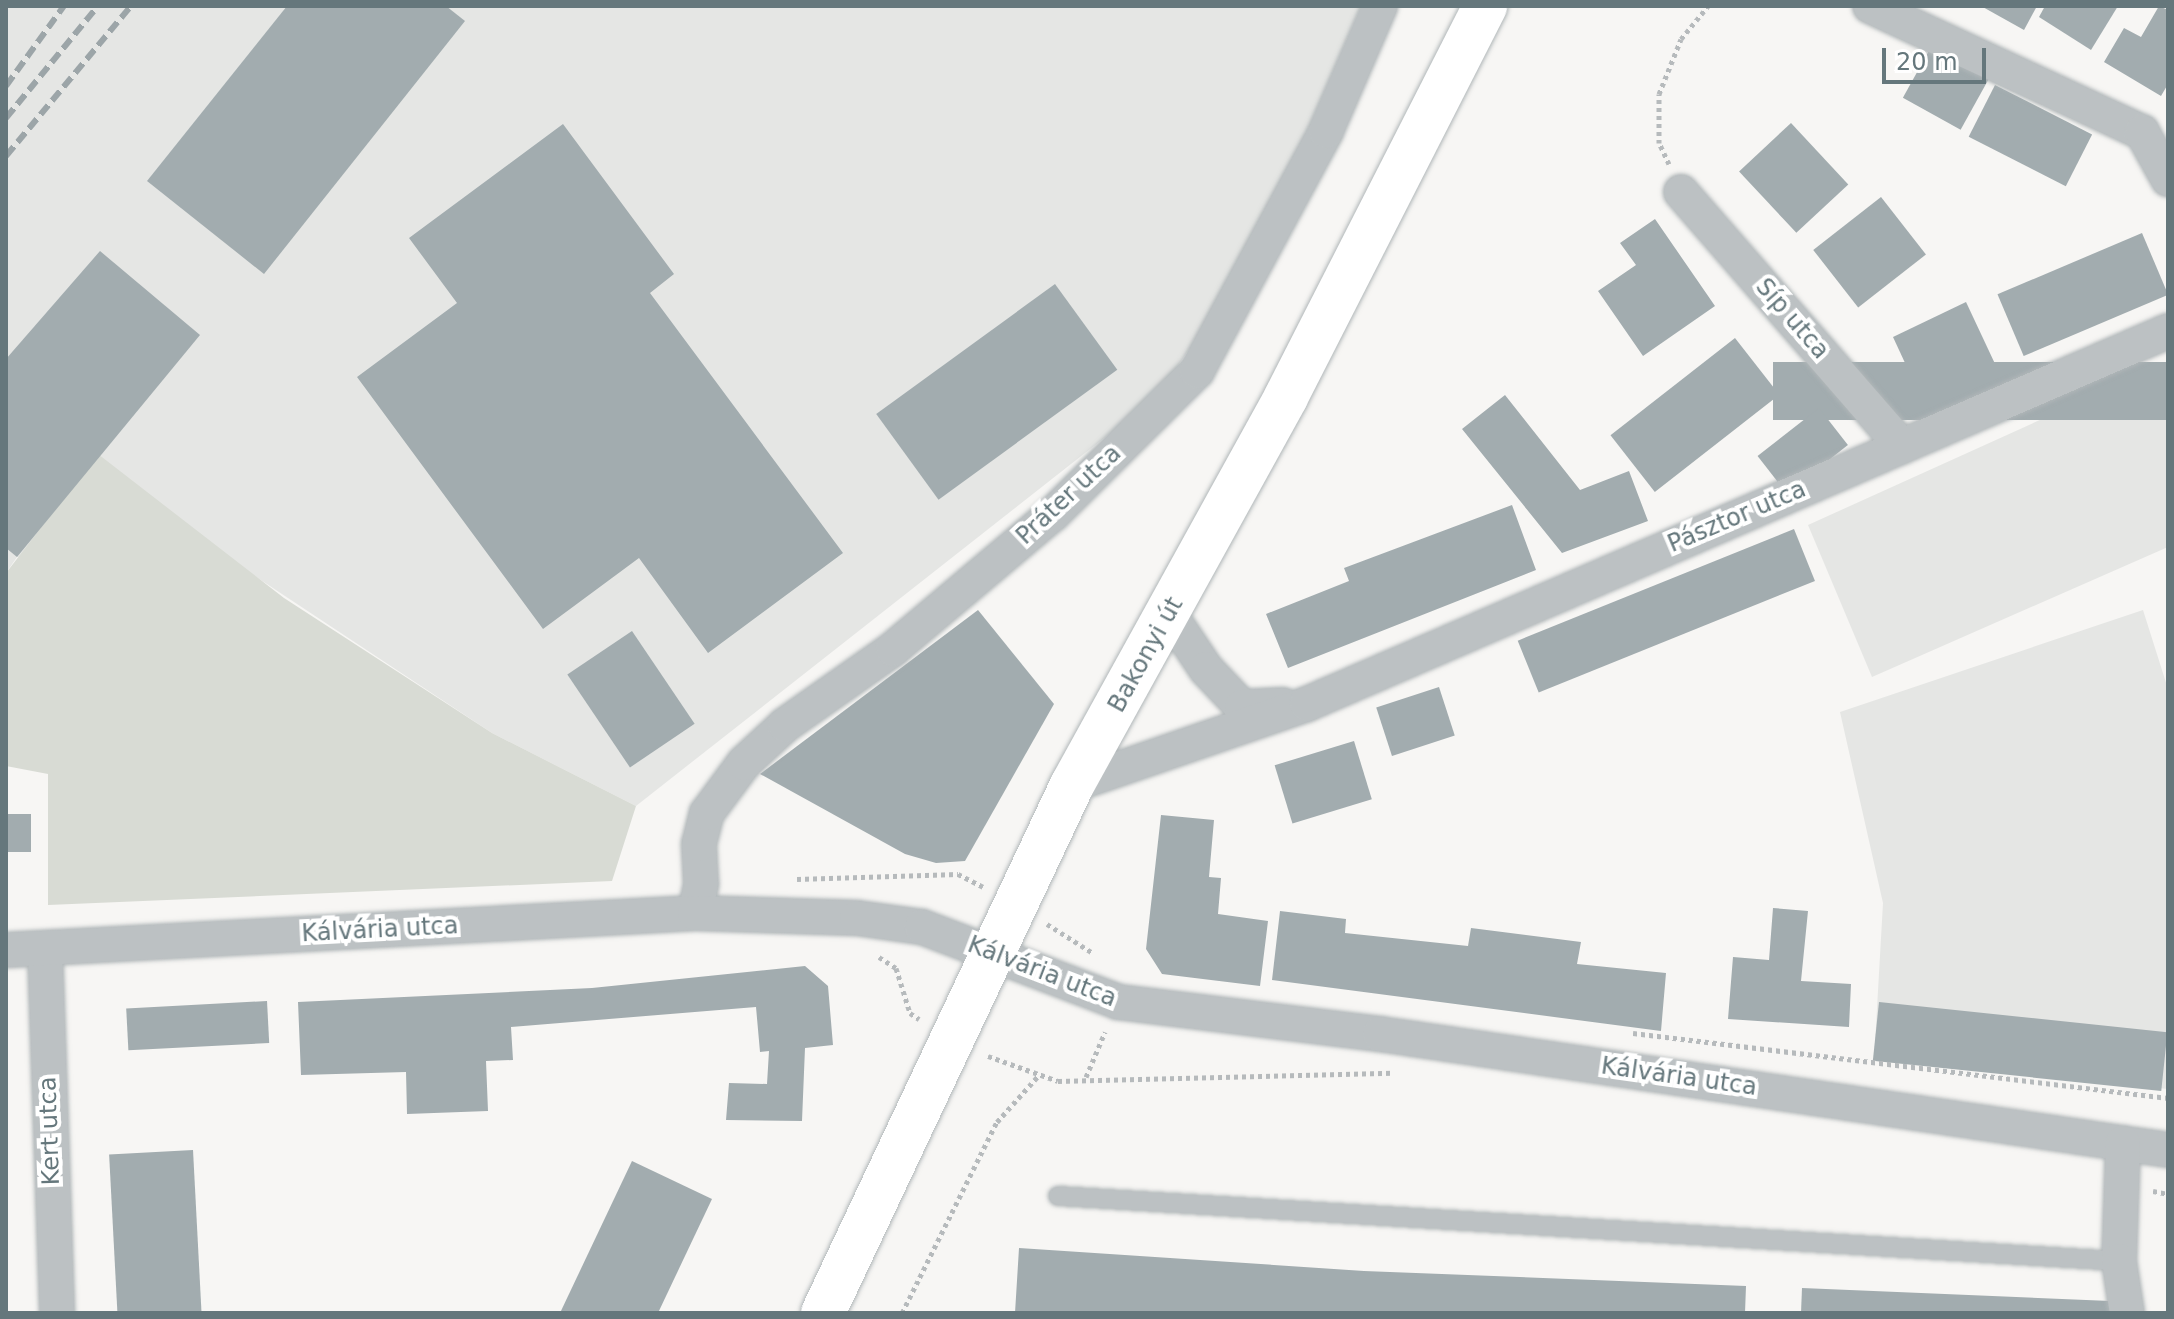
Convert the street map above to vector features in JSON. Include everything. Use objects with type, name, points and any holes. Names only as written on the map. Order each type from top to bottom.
[{"type":"main road","name":"Bakonyi út","points":[[823,1313],[953,1043],[1014,902],[1072,785],[1170,615],[1485,6]]},
{"type":"street","name":"Práter utca","points":[[695,913],[707,813],[744,763],[785,725],[893,649],[1053,514],[1197,371],[1326,131],[1380,6]]},
{"type":"street","points":[[1870,6],[2142,132],[2168,179]]},
{"type":"street","name":"Síp utca","points":[[1681,192],[1902,446]]},
{"type":"street","name":"Pásztor utca","points":[[1072,785],[1307,704],[2168,331]]},
{"type":"street","name":"Pásztor utca","points":[[1170,615],[1206,669],[1242,707],[1307,704]]},
{"type":"street","name":"Kálvária utca","points":[[6,950],[695,913],[857,918],[922,927],[1118,1002],[1380,1034],[2168,1150]]},
{"type":"street","name":"Kert utca","points":[[45,948],[57,1313]]},
{"type":"street","points":[[2123,1143],[2119,1261],[2127,1313]]},
{"type":"lane","points":[[1058,1196],[2119,1261]]},
{"type":"path","points":[[1681,192],[1659,143],[1659,94],[1681,39],[1708,6]]},
{"type":"path","points":[[785,879],[958,874],[1014,902],[1102,959]]},
{"type":"path","points":[[870,951],[896,968],[910,1013],[953,1043],[1058,1081],[1397,1073]]},
{"type":"path","points":[[1628,1033],[2168,1098]]},
{"type":"path","points":[[902,1313],[997,1122],[1039,1075]]},
{"type":"path","points":[[2120,1185],[2168,1194]]},
{"type":"shaded area","points":[[6,6],[1361,6],[1251,261],[1155,398],[636,806],[492,733],[244,569],[17,557],[6,573]]},
{"type":"shaded area","points":[[2168,362],[2168,547],[1872,677],[1808,525]]},
{"type":"shaded area","points":[[98,454],[284,598],[492,733],[636,806],[612,881],[48,905],[48,774],[6,766],[6,573]]},
{"type":"shaded area","points":[[2143,610],[2168,689],[2168,1089],[1874,1061],[1883,903],[1840,712]]},
{"type":"building","points":[[287,6],[446,6],[465,21],[264,274],[147,181]]},
{"type":"building","points":[[1981,6],[2037,6],[2024,30]]},
{"type":"building","points":[[2045,6],[2118,6],[2091,50],[2039,17]]},
{"type":"building","points":[[2159,6],[2168,10],[2168,84],[2161,96],[2104,62],[2124,28],[2141,37]]},
{"type":"building","points":[[1931,47],[1989,79],[1961,130],[1903,98]]},
{"type":"building","points":[[1995,85],[2092,134],[2066,186],[1969,137]]},
{"type":"building","points":[[1791,123],[1848,184],[1796,233],[1739,171]]},
{"type":"building","points":[[563,124],[674,274],[650,293],[843,553],[708,653],[639,558],[543,629],[357,377],[457,303],[409,238]]},
{"type":"building","points":[[1881,197],[1926,255],[1858,307],[1813,250]]},
{"type":"building","points":[[1655,219],[1715,306],[1643,356],[1598,291],[1636,265],[1620,243]]},
{"type":"building","points":[[2142,233],[2168,295],[2024,356],[1997,294]]},
{"type":"building","points":[[100,251],[200,335],[17,557],[6,548],[6,359]]},
{"type":"building","points":[[1055,284],[1117,370],[939,500],[876,414]]},
{"type":"building","points":[[1966,302],[1996,366],[1933,396],[1918,391],[1893,337]]},
{"type":"building","points":[[1735,338],[1779,395],[1655,492],[1610,435]]},
{"type":"building","points":[[1773,362],[2168,362],[2168,420],[1773,420]]},
{"type":"building","points":[[1505,395],[1580,490],[1629,471],[1648,521],[1562,553],[1462,429]]},
{"type":"building","points":[[1819,408],[1848,445],[1786,493],[1758,456]]},
{"type":"building","points":[[1512,505],[1536,570],[1288,668],[1266,614],[1349,581],[1344,568]]},
{"type":"building","points":[[1794,529],[1815,581],[1539,693],[1518,641]]},
{"type":"building","points":[[978,610],[1054,704],[965,861],[936,863],[905,854],[760,774]]},
{"type":"building","points":[[632,631],[695,724],[630,767],[567,675]]},
{"type":"building","points":[[1439,687],[1455,736],[1392,756],[1376,707]]},
{"type":"building","points":[[1354,741],[1372,799],[1292,824],[1275,765]]},
{"type":"building","points":[[6,814],[31,814],[31,852],[6,852]]},
{"type":"building","points":[[1161,815],[1214,820],[1209,877],[1221,878],[1218,914],[1268,921],[1260,986],[1162,974],[1146,949]]},
{"type":"building","points":[[1773,908],[1808,911],[1801,981],[1851,984],[1849,1027],[1728,1019],[1733,957],[1769,960]]},
{"type":"building","points":[[1280,911],[1346,919],[1345,933],[1468,946],[1471,928],[1581,942],[1577,964],[1666,973],[1661,1031],[1272,980]]},
{"type":"building","points":[[805,966],[828,986],[833,1045],[805,1048],[802,1121],[726,1120],[729,1083],[767,1084],[769,1051],[760,1052],[756,1007],[511,1027],[513,1060],[486,1061],[488,1111],[407,1114],[406,1072],[301,1075],[298,1002],[592,988]]},
{"type":"building","points":[[267,1001],[269,1043],[128,1050],[126,1008]]},
{"type":"building","points":[[1879,1002],[2167,1032],[2161,1091],[1873,1061]]},
{"type":"building","points":[[193,1150],[202,1313],[117,1313],[109,1154]]},
{"type":"building","points":[[632,1161],[712,1199],[658,1313],[560,1313]]},
{"type":"building","points":[[1019,1248],[1364,1271],[1746,1286],[1745,1313],[1015,1313]]},
{"type":"building","points":[[1802,1288],[2110,1301],[2111,1313],[1801,1313]]},
{"type":"railway","points":[[6,86],[64,6]]},
{"type":"railway","points":[[6,118],[98,6]]},
{"type":"railway","points":[[6,156],[131,6]]}]
